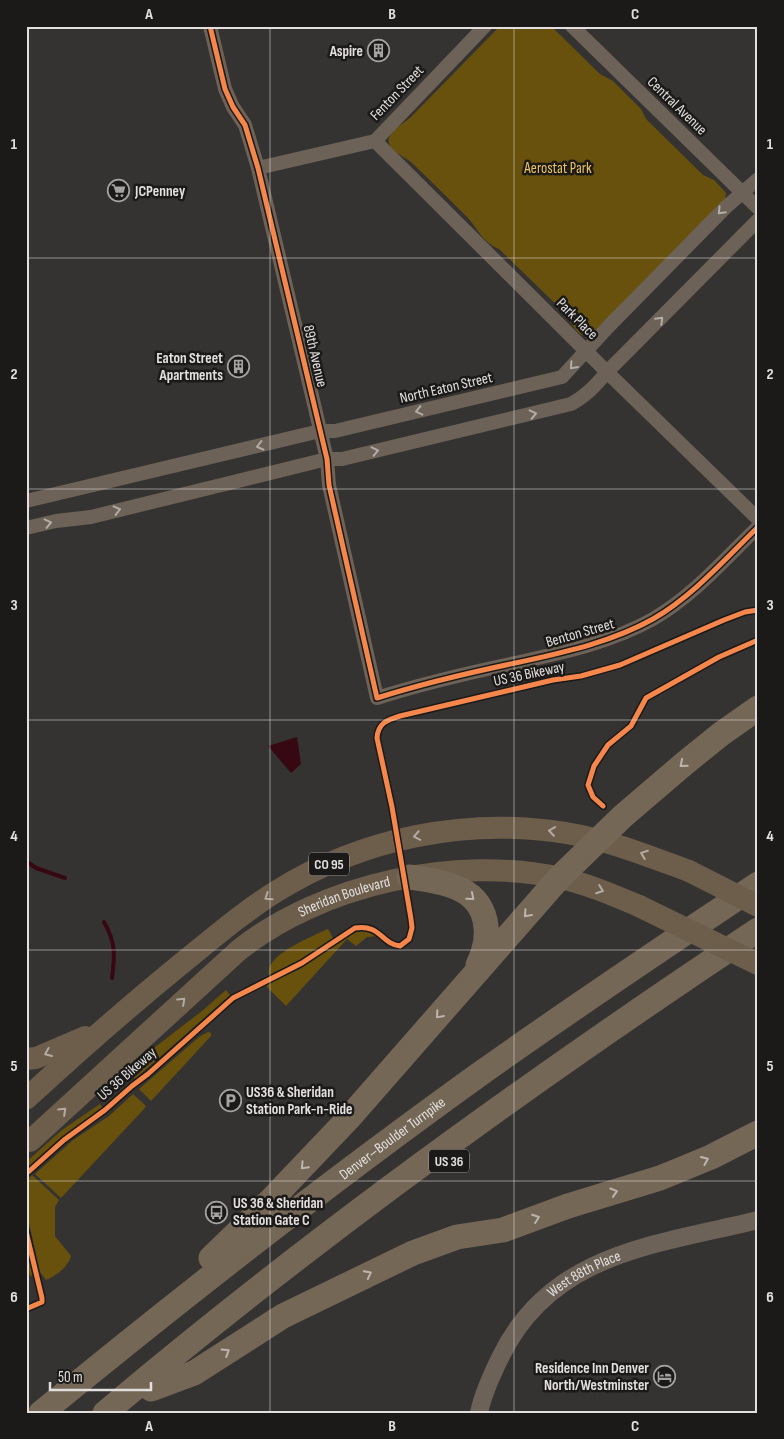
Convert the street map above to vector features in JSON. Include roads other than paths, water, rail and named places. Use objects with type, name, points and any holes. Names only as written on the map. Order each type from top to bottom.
[{"type":"highway","points":[[170,1307],[191,1276],[249,1222],[348,1119],[559,878],[623,816],[685,763],[758,708]]},
{"type":"highway","points":[[409,877],[455,887],[470,895],[478,903],[486,924],[487,938],[483,955],[471,978]]},
{"type":"highway","name":"Denver–Boulder Turnpike","points":[[41,1413],[170,1307],[361,1161],[483,1072],[758,884]]},
{"type":"highway","points":[[66,1413],[212,1294],[392,1155],[580,1020],[758,900]]},
{"type":"highway","points":[[105,1413],[230,1311],[398,1182],[540,1078],[758,930]]},
{"type":"highway","name":"US 36","points":[[121,1413],[384,1210],[512,1115],[758,947]]},
{"type":"highway","points":[[151,1389],[194,1373],[283,1316],[413,1253],[457,1237],[503,1230],[568,1206],[660,1178],[711,1157],[758,1133]]},
{"type":"main road","name":"Sheridan Boulevard","points":[[26,1099],[102,1029],[254,907],[291,883],[349,855],[415,836],[473,828],[509,828],[544,830],[600,840],[637,851],[689,871],[758,906]]},
{"type":"main road","name":"Sheridan Boulevard","points":[[26,1141],[30,1142],[222,964],[259,934],[280,921],[325,900],[369,886],[409,877],[476,871],[530,874],[559,878],[608,893],[639,906],[758,964]]},
{"type":"main road","points":[[26,1059],[44,1055],[102,1029]]},
{"type":"street","name":"89th Avenue","points":[[210,26],[225,89],[233,107],[245,125],[258,168],[327,459],[329,485],[377,698]]},
{"type":"street","name":"Fenton Street","points":[[258,168],[375,140],[485,26]]},
{"type":"street","name":"Central Avenue","points":[[572,26],[758,208]]},
{"type":"street","name":"Park Place","points":[[375,140],[607,372],[758,519]]},
{"type":"street","name":"North Eaton Street","points":[[26,502],[320,431],[335,430],[555,380],[567,373],[726,207],[758,179]]},
{"type":"street","points":[[26,528],[70,519],[91,517],[327,459],[342,458],[562,407],[585,396],[758,220]]},
{"type":"street","name":"Benton Street","points":[[377,698],[420,684],[548,655],[616,637],[653,619],[677,602],[700,583],[758,527]]},
{"type":"street","name":"West 88th Place","points":[[479,1413],[490,1378],[507,1344],[524,1318],[555,1288],[576,1274],[640,1248],[758,1220]]},
{"type":"waterway","points":[[26,861],[36,868],[65,878]]},
{"type":"waterway","points":[[104,922],[111,936],[114,949],[112,978]]},
{"type":"place","name":"Aspire","points":[[379,51]]},
{"type":"place","name":"JCPenney","points":[[119,191]]},
{"type":"place","name":"Eaton Street Apartments","points":[[239,367]]},
{"type":"place","name":"US36 & Sheridan Station Park-n-Ride","points":[[230,1101]]},
{"type":"place","name":"US 36 & Sheridan Station Gate C","points":[[217,1212]]},
{"type":"place","name":"Residence Inn Denver North/Westminster","points":[[665,1377]]},
{"type":"park label","name":"Aerostat Park","points":[[558,168]]}]
